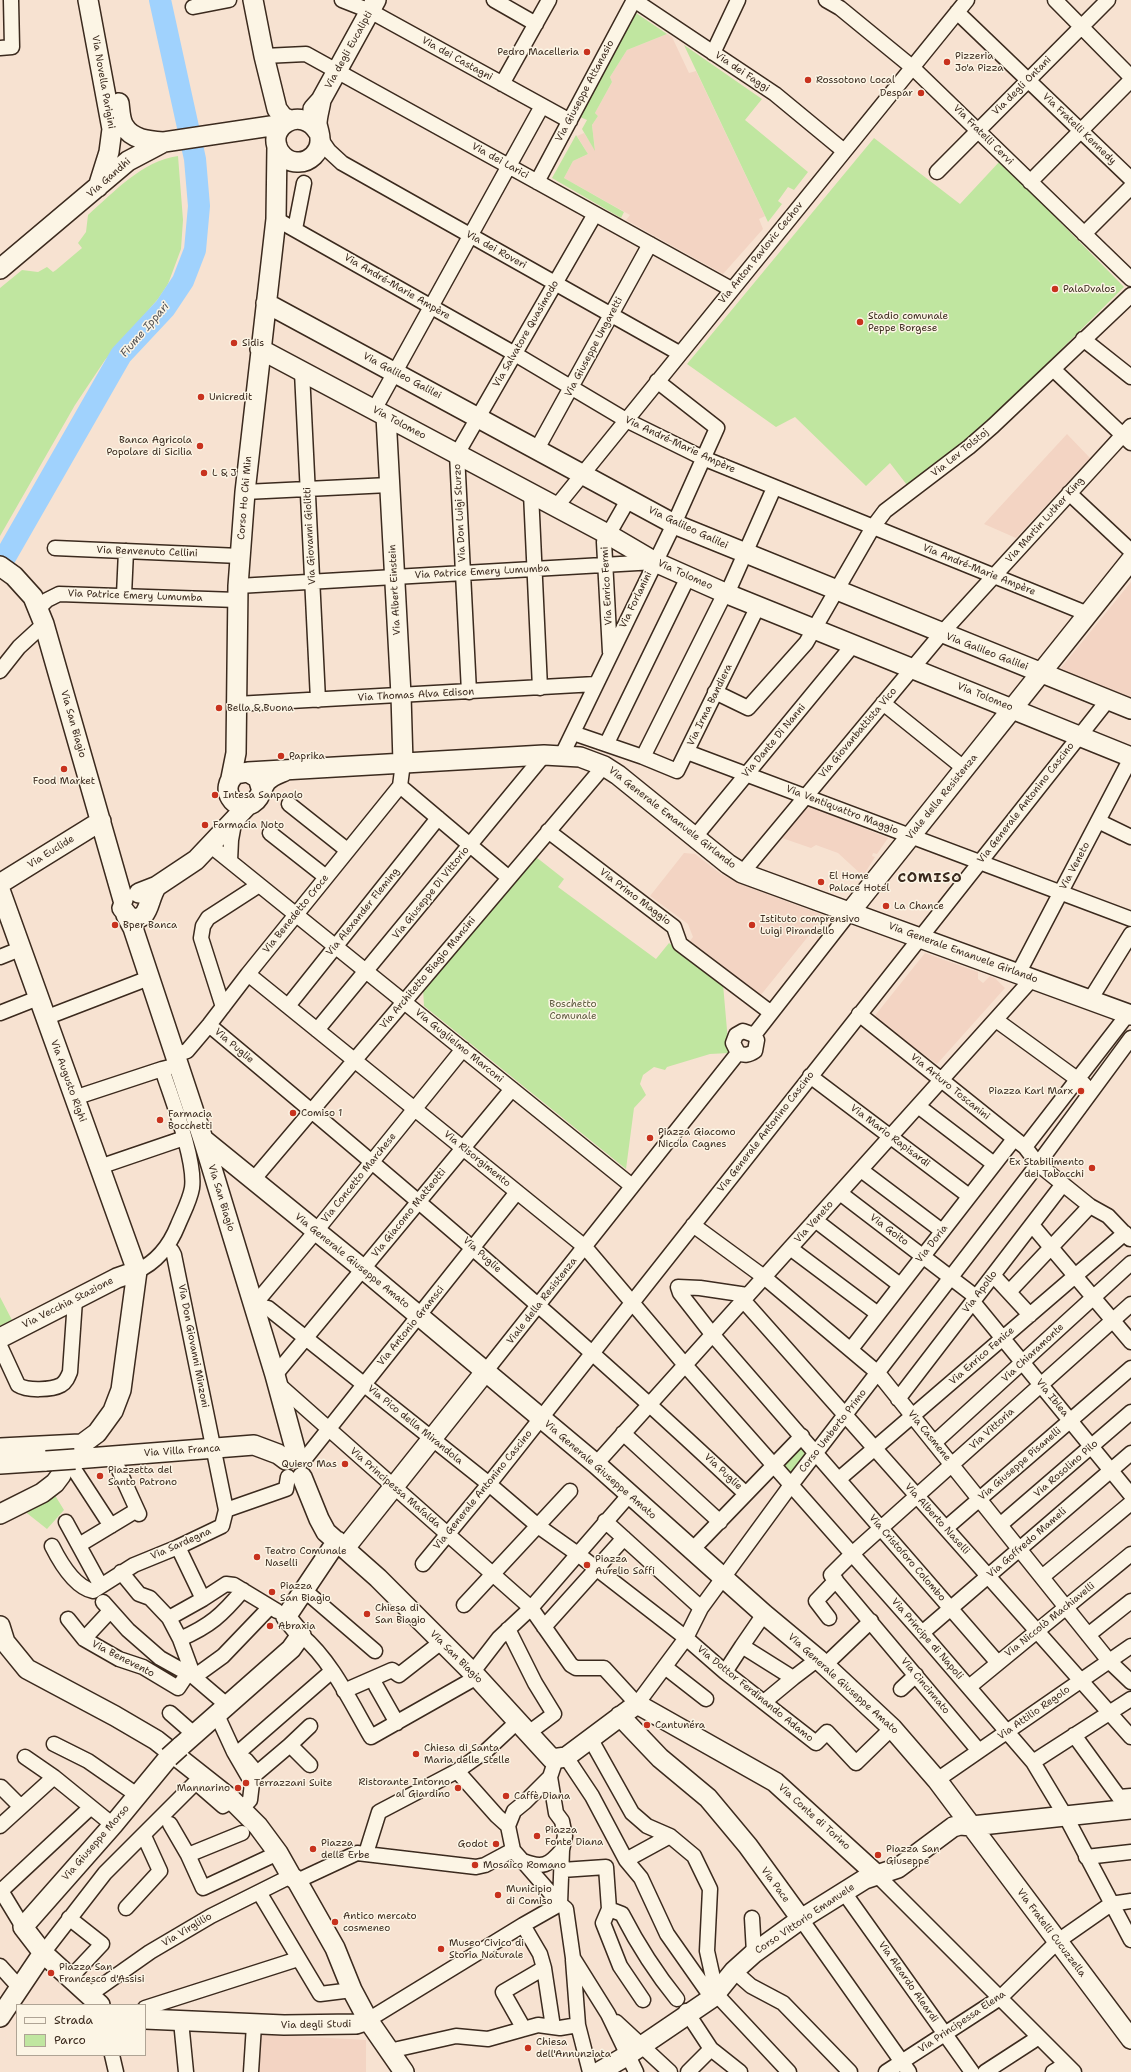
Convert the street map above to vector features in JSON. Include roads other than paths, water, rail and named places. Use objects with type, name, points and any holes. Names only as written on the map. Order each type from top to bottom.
[{"type":"street","points":[[0,48],[12,47],[11,0]]},
{"type":"street","name":"Via Novella Parigini","points":[[88,0],[118,127],[145,141],[171,141]]},
{"type":"street","name":"Via Novella Parigini","points":[[98,187],[118,127],[100,0]]},
{"type":"street","points":[[193,7],[229,0]]},
{"type":"street","points":[[253,0],[264,56],[277,109],[283,117],[277,129],[276,219]]},
{"type":"street","name":"Via dei Castagni","points":[[342,0],[373,5],[502,84],[570,121]]},
{"type":"street","points":[[494,0],[536,24]]},
{"type":"street","points":[[502,84],[549,0]]},
{"type":"street","name":"Via dei Faggi","points":[[634,0],[775,94],[844,151]]},
{"type":"street","name":"Via Giuseppe Attanasio","points":[[537,182],[634,0]]},
{"type":"street","points":[[713,53],[738,0]]},
{"type":"street","name":"Via Fratelli Cervi","points":[[826,0],[842,4],[912,67],[1131,278]]},
{"type":"street","name":"Via Anton Pavlovic Cechov","points":[[556,506],[967,0]]},
{"type":"street","points":[[1030,182],[1131,79],[1055,0]]},
{"type":"street","name":"Via degli Ontani","points":[[937,172],[1108,0]]},
{"type":"street","name":"Via degli Eucalipti","points":[[321,100],[373,5]]},
{"type":"street","name":"Via Fratelli Kennedy","points":[[957,12],[1131,179]]},
{"type":"street","name":"Via dei Larici","points":[[264,56],[306,54],[731,290]]},
{"type":"street","points":[[264,56],[267,97],[277,129],[279,151],[288,160],[299,162],[305,161]]},
{"type":"street","points":[[267,97],[262,115],[277,129]]},
{"type":"street","points":[[277,129],[307,115],[321,100]]},
{"type":"street","points":[[276,219],[286,183],[293,172],[318,150],[318,116],[321,100]]},
{"type":"street","points":[[380,413],[395,373],[542,106]]},
{"type":"street","points":[[277,129],[311,123],[319,135]]},
{"type":"street","points":[[118,127],[117,150],[128,160]]},
{"type":"street","name":"Via Gandhi","points":[[0,269],[128,160],[171,141],[204,136],[277,129]]},
{"type":"street","name":"Via dei Roveri","points":[[319,135],[329,150],[342,163],[679,353]]},
{"type":"street","points":[[295,229],[304,183]]},
{"type":"street","points":[[1084,234],[1131,187]]},
{"type":"street","name":"Via Salvatore Quasimodo","points":[[457,454],[479,418],[594,214]]},
{"type":"street","name":"Via André-Marie Ampère","points":[[276,219],[515,354],[626,420],[703,458],[1088,614]]},
{"type":"street","name":"Corso Ho Chi Min","points":[[238,815],[228,791],[240,775],[236,753],[236,704],[238,593],[244,492],[276,219]]},
{"type":"street","name":"Via Giuseppe Ungaretti","points":[[538,449],[650,244]]},
{"type":"street","name":"Via Lev Tolstoj","points":[[715,692],[748,708],[806,643],[815,630],[873,527],[885,511],[969,447],[1131,295]]},
{"type":"street","name":"Via Galileo Galilei","points":[[266,303],[674,524],[941,634],[1041,672],[1131,709]]},
{"type":"street","points":[[1083,339],[1131,377]]},
{"type":"street","name":"Via Tolomeo","points":[[260,349],[556,506],[655,562],[815,630],[1013,708],[1131,757]]},
{"type":"street","points":[[1053,369],[1128,434]]},
{"type":"street","name":"Via Giovanni Giolitti","points":[[302,372],[318,700]]},
{"type":"street","name":"Via Forlanini","points":[[553,755],[573,733],[674,524],[718,428],[657,381]]},
{"type":"street","name":"Via Albert Einstein","points":[[380,413],[389,485],[401,695],[403,763]]},
{"type":"street","name":"Via Martin Luther King","points":[[912,668],[1069,493],[1128,434]]},
{"type":"street","name":"Via Don Luigi Sturzo","points":[[457,454],[469,692]]},
{"type":"street","points":[[244,492],[389,485]]},
{"type":"street","points":[[573,733],[607,743],[643,757],[745,554],[774,488]]},
{"type":"street","points":[[531,493],[540,688]]},
{"type":"street","points":[[1069,493],[1131,552]]},
{"type":"street","name":"Via Enrico Fermi","points":[[610,655],[604,542],[628,500]]},
{"type":"street","name":"Via Benvenuto Cellini","points":[[55,548],[240,556]]},
{"type":"street","points":[[124,595],[126,551]]},
{"type":"street","name":"Viale della Resistenza","points":[[274,1612],[306,1593],[341,1545],[394,1487],[738,1053],[734,1043],[736,1035],[743,1031],[754,1034],[1131,560]]},
{"type":"street","name":"Via Patrice Emery Lumumba","points":[[0,671],[41,617],[47,600],[59,594],[124,595],[238,593],[312,582],[655,562]]},
{"type":"street","name":"Via San Biagio","points":[[7,571],[33,597],[41,617],[119,879],[136,903],[137,942],[171,1063],[203,1139],[277,1380],[295,1466],[319,1519],[326,1532],[378,1578],[440,1642],[475,1675],[546,1754],[552,1759],[561,1758]]},
{"type":"street","points":[[607,743],[688,577]]},
{"type":"street","name":"Via Irma Bandiera","points":[[643,757],[677,771],[758,606]]},
{"type":"street","name":"Via Dante Di Nanni","points":[[694,838],[853,645]]},
{"type":"street","name":"Via Giovanbattista Vico","points":[[742,873],[912,668]]},
{"type":"street","name":"Via Thomas Alva Edison","points":[[236,704],[596,684]]},
{"type":"street","name":"Via Generale Antonino Cascino","points":[[423,1564],[489,1484],[1108,700]]},
{"type":"street","points":[[883,703],[965,769]]},
{"type":"street","name":"Via Ventiquattro Maggio","points":[[687,752],[1131,919]]},
{"type":"street","name":"Via Generale Emanuele Girlando","points":[[240,775],[285,770],[553,755],[580,757],[604,766],[618,775],[694,838],[742,873],[1130,1015]]},
{"type":"street","name":"Via Giuseppe Di Vittorio","points":[[317,1030],[470,845],[553,755]]},
{"type":"street","name":"Via Veneto","points":[[596,1464],[996,1020],[1025,976],[1060,893],[1131,757]]},
{"type":"street","points":[[403,763],[400,786],[509,878]]},
{"type":"street","name":"Via Architetto Biagio Mancini","points":[[250,1178],[312,1111],[604,766]]},
{"type":"street","points":[[136,903],[156,886],[196,860],[211,846],[238,815],[259,798],[265,783],[271,777],[285,770]]},
{"type":"street","points":[[240,775],[258,778],[262,791]]},
{"type":"street","name":"Via Benedetto Croce","points":[[74,1098],[171,1063],[187,1052],[347,850],[400,786]]},
{"type":"street","points":[[289,804],[347,850]]},
{"type":"street","points":[[230,861],[231,840],[238,815]]},
{"type":"street","name":"Via Alexander Fleming","points":[[288,1006],[438,818]]},
{"type":"street","name":"Via Euclide","points":[[0,889],[101,821]]},
{"type":"street","points":[[1098,821],[1131,837]]},
{"type":"street","name":"Via Primo Maggio","points":[[548,831],[674,927],[680,944],[770,1012]]},
{"type":"street","points":[[270,833],[326,877]]},
{"type":"street","name":"Via Guglielmo Marconi","points":[[211,846],[632,1186]]},
{"type":"street","points":[[223,1007],[201,938],[203,926],[208,918],[259,885]]},
{"type":"street","name":"Via Augusto Righi","points":[[0,889],[20,949],[136,1271]]},
{"type":"street","points":[[1090,1000],[1131,934]]},
{"type":"street","points":[[0,957],[20,949]]},
{"type":"street","name":"Via Risorgimento","points":[[248,974],[585,1247],[685,1365]]},
{"type":"street","points":[[45,1018],[148,978]]},
{"type":"street","points":[[0,1013],[38,998]]},
{"type":"street","name":"Via Arturo Toscanini","points":[[859,1014],[1019,1143],[1038,1164],[1090,1206],[1108,1216],[1128,1236]]},
{"type":"street","name":"Via Doria","points":[[851,1349],[994,1164],[1019,1143],[1074,1077],[1130,1015]]},
{"type":"street","points":[[996,1020],[1092,1091]]},
{"type":"street","name":"Via Puglie","points":[[209,1025],[474,1248],[650,1404],[746,1494]]},
{"type":"street","name":"Corso Umberto Primo","points":[[637,1704],[686,1638],[701,1608],[791,1485],[846,1416],[950,1277],[1038,1164],[1131,1038]]},
{"type":"street","name":"Via Concetto Marchese","points":[[254,1305],[373,1162],[463,1050]]},
{"type":"street","points":[[0,1464],[46,1461],[74,1457],[106,1422],[118,1400],[136,1271],[149,1266],[172,1241],[192,1189],[192,1172],[184,1138],[171,1063]]},
{"type":"street","name":"Via Mario Rapisardi","points":[[810,1076],[969,1196]]},
{"type":"street","name":"Via Giacomo Matteotti","points":[[277,1380],[306,1339],[418,1200],[512,1089]]},
{"type":"street","points":[[918,1106],[994,1164]]},
{"type":"street","points":[[99,1167],[184,1138]]},
{"type":"street","name":"Via Generale Giuseppe Amato","points":[[203,1139],[363,1269],[596,1464],[764,1614],[821,1662],[892,1728],[937,1780],[972,1826]]},
{"type":"street","points":[[861,1170],[942,1231]]},
{"type":"street","points":[[218,1188],[227,1179],[237,1175],[250,1178]]},
{"type":"street","name":"Via Apollo","points":[[898,1398],[1063,1184]]},
{"type":"street","name":"Via Antonio Gramsci","points":[[226,1510],[286,1489],[295,1466],[328,1430],[518,1192]]},
{"type":"street","name":"Via Goito","points":[[840,1193],[950,1277],[974,1299]]},
{"type":"street","points":[[1009,1292],[1090,1206]]},
{"type":"street","points":[[815,1220],[900,1285]]},
{"type":"street","name":"Via Casmene","points":[[693,1225],[764,1277],[878,1373],[1109,1661],[1131,1682]]},
{"type":"street","points":[[1032,1225],[1131,1342]]},
{"type":"street","name":"Via Enrico Fenice","points":[[839,1479],[1075,1276],[1128,1236]]},
{"type":"street","points":[[790,1248],[878,1314]]},
{"type":"street","name":"Via Don Giovanni Minzoni","points":[[165,1249],[172,1251],[174,1255],[213,1449]]},
{"type":"street","name":"Via Chiaramonte","points":[[934,1443],[1131,1262]]},
{"type":"street","name":"Via Vecchia Stazione","points":[[0,1338],[117,1278],[136,1271]]},
{"type":"street","points":[[993,1274],[1030,1315]]},
{"type":"street","name":"Via Cristoforo Colombo","points":[[745,1298],[700,1288],[678,1287],[680,1294],[712,1334],[998,1663]]},
{"type":"street","name":"Via Alberto Naselli","points":[[745,1298],[875,1449],[1131,1737]]},
{"type":"street","name":"Via Iblea","points":[[974,1299],[1022,1362],[1131,1495]]},
{"type":"street","points":[[0,1346],[18,1385],[29,1390],[60,1386],[66,1381],[70,1372],[75,1300]]},
{"type":"street","name":"Via Vittoria","points":[[852,1554],[1131,1304]]},
{"type":"street","name":"Via Pico della Mirandola","points":[[254,1305],[268,1308],[489,1484],[538,1526],[601,1572]]},
{"type":"street","name":"Via Principe di Napoli","points":[[685,1365],[1008,1731],[1033,1762],[1066,1817],[1131,1940]]},
{"type":"street","name":"Via Giuseppe Pisanelli","points":[[946,1528],[1070,1421],[1129,1373]]},
{"type":"street","name":"Via Principessa Mafalda","points":[[277,1380],[328,1430],[531,1608]]},
{"type":"street","name":"Via Rosolino Pilo","points":[[1000,1525],[1131,1412]]},
{"type":"street","points":[[623,1434],[720,1522]]},
{"type":"street","points":[[692,1550],[802,1436]]},
{"type":"street","name":"Via Villa Franca","points":[[74,1457],[113,1457],[254,1446],[278,1454],[295,1466]]},
{"type":"street","points":[[5,1447],[74,1457]]},
{"type":"street","points":[[213,1449],[226,1510]]},
{"type":"street","points":[[0,1514],[42,1493],[55,1483],[61,1475],[70,1453],[74,1457],[111,1526]]},
{"type":"street","name":"Via Goffredo Mameli","points":[[922,1633],[1131,1453]]},
{"type":"street","points":[[79,1545],[138,1512],[113,1457]]},
{"type":"street","points":[[464,1605],[570,1491]]},
{"type":"street","points":[[169,1618],[226,1584],[238,1590],[274,1612],[299,1638],[314,1648],[332,1672],[371,1737],[397,1723],[475,1675],[499,1638],[531,1608],[576,1553],[630,1494]]},
{"type":"street","points":[[1042,1577],[1131,1503]]},
{"type":"street","name":"Via Sardegna","points":[[101,1597],[121,1572],[222,1526],[226,1510]]},
{"type":"street","points":[[605,1521],[701,1608]]},
{"type":"street","points":[[66,1522],[79,1545],[101,1597],[128,1630],[160,1658],[191,1675],[223,1711],[237,1752],[252,1783],[250,1800],[237,1805],[223,1806],[196,1782],[172,1755]]},
{"type":"street","points":[[544,1627],[601,1572],[624,1538]]},
{"type":"street","points":[[52,1546],[64,1568],[87,1589],[101,1597]]},
{"type":"street","points":[[178,1547],[202,1599]]},
{"type":"street","points":[[829,1618],[816,1601],[836,1580],[831,1575],[852,1554]]},
{"type":"street","name":"Via Niccolò Machiavelli","points":[[969,1687],[1131,1554]]},
{"type":"street","points":[[121,1572],[139,1594],[150,1598],[169,1618],[180,1639],[191,1675]]},
{"type":"street","name":"Via Dottor Ferdinando Adamo","points":[[601,1572],[686,1638],[724,1672],[816,1743],[827,1732],[856,1762],[892,1728]]},
{"type":"street","name":"Via Cincinnato","points":[[836,1580],[979,1751]]},
{"type":"street","points":[[180,1639],[203,1629],[220,1616],[238,1590]]},
{"type":"street","points":[[306,1593],[384,1660],[398,1676],[440,1642]]},
{"type":"street","name":"Via Benevento","points":[[101,1597],[84,1639],[119,1659],[143,1668],[178,1688],[191,1675]]},
{"type":"street","points":[[1088,1635],[1131,1601]]},
{"type":"street","name":"Via Conte di Torino","points":[[531,1608],[571,1665],[576,1668],[604,1668],[637,1704],[774,1782],[877,1875],[1070,2068]]},
{"type":"street","points":[[191,1675],[223,1656],[274,1612]]},
{"type":"street","points":[[724,1672],[764,1614]]},
{"type":"street","points":[[68,1619],[84,1639]]},
{"type":"street","points":[[764,1702],[793,1678],[821,1662],[871,1621]]},
{"type":"street","points":[[0,1626],[5,1642],[27,1669],[115,1716],[156,1740],[237,1805],[258,1826],[294,1878],[335,1948],[352,1990],[368,2020],[404,2072]]},
{"type":"street","points":[[362,1850],[379,1812],[457,1770],[522,1728],[554,1714],[535,1683],[508,1629]]},
{"type":"street","name":"Via Giuseppe Morso","points":[[23,1927],[113,1825],[136,1795],[172,1755],[291,1649],[299,1638]]},
{"type":"street","points":[[742,1646],[793,1678]]},
{"type":"street","name":"Via Attilio Regolo","points":[[937,1780],[1131,1646]]},
{"type":"street","points":[[344,1691],[384,1660]]},
{"type":"street","points":[[665,1667],[706,1699]]},
{"type":"street","points":[[237,1752],[332,1672]]},
{"type":"street","points":[[901,1689],[916,1676]]},
{"type":"street","points":[[376,1686],[397,1723]]},
{"type":"street","points":[[1033,1762],[1131,1699]]},
{"type":"street","points":[[508,1826],[514,1811],[526,1802],[550,1777],[561,1758],[637,1704]]},
{"type":"street","points":[[170,1713],[195,1735]]},
{"type":"street","name":"Via Pace","points":[[620,1716],[660,1758],[708,1798],[748,1846],[905,2067]]},
{"type":"street","points":[[237,1752],[257,1773],[310,1726]]},
{"type":"street","points":[[1074,1735],[1119,1797],[1131,1796]]},
{"type":"street","points":[[590,1738],[632,1813],[647,1826],[670,1836],[694,1856],[710,1888],[707,1951],[712,1988]]},
{"type":"street","points":[[54,1744],[88,1761],[136,1795]]},
{"type":"street","points":[[290,1745],[310,1765]]},
{"type":"street","points":[[25,1757],[54,1777],[113,1825]]},
{"type":"street","points":[[561,1758],[592,1796],[626,1860],[641,1878],[668,1934],[712,1988],[789,2072]]},
{"type":"street","points":[[457,1770],[497,1816],[508,1826],[514,1850],[563,1906]]},
{"type":"street","points":[[0,1826],[54,1777]]},
{"type":"street","points":[[550,1777],[556,1813],[562,1821],[565,1836],[562,1850],[563,1906],[573,1958],[578,2025],[590,2072]]},
{"type":"street","points":[[0,2017],[42,1955],[105,1873],[144,1836],[196,1782]]},
{"type":"street","points":[[1,1786],[21,1808]]},
{"type":"street","points":[[91,1807],[0,1890],[42,1955],[71,1977],[94,2000]]},
{"type":"street","name":"Corso Vittorio Emanuele","points":[[598,2072],[634,2051],[688,2013],[712,1988],[754,1953],[801,1919],[843,1891],[877,1875],[898,1868],[953,1827],[960,1825],[972,1826],[1066,1817],[1131,1809]]},
{"type":"street","points":[[170,1824],[188,1855],[202,1888],[278,1853]]},
{"type":"street","name":"Via Fratelli Cucuzzella","points":[[972,1826],[1131,2039]]},
{"type":"street","points":[[188,1855],[242,1833]]},
{"type":"street","points":[[126,1908],[160,1871],[144,1836]]},
{"type":"street","points":[[626,1860],[670,1836]]},
{"type":"street","points":[[294,1878],[362,1850],[451,1865],[476,1867],[491,1862],[514,1850]]},
{"type":"street","points":[[523,1861],[534,1865],[543,1866],[552,1861],[562,1850]]},
{"type":"street","points":[[1086,1857],[1131,1852]]},
{"type":"street","points":[[562,1870],[586,1870],[606,1867],[609,1909],[603,1923],[610,1944],[620,1966],[643,2000]]},
{"type":"street","name":"Via Virglilio","points":[[94,2000],[150,1952],[191,1928],[259,1892],[294,1878]]},
{"type":"street","name":"Via Aleardo Aleardi","points":[[843,1891],[972,2072]]},
{"type":"street","points":[[259,1892],[320,1994],[352,1990]]},
{"type":"street","name":"Via Principessa Elena","points":[[886,2072],[905,2067],[945,2034],[1000,1998],[1058,1941],[1111,1904],[1131,1901]]},
{"type":"street","name":"Via degli Studi","points":[[146,2019],[254,2025],[356,2024],[368,2020],[526,1923],[563,1906]]},
{"type":"street","points":[[609,1909],[622,1914],[637,1944],[677,1999]]},
{"type":"street","points":[[69,1918],[102,1944],[71,1977]]},
{"type":"street","points":[[752,1918],[754,1953]]},
{"type":"street","points":[[526,1923],[540,1954],[544,1968],[553,2027]]},
{"type":"street","points":[[573,1958],[608,2014],[634,2051],[670,2072]]},
{"type":"street","points":[[146,2008],[298,1959]]},
{"type":"street","points":[[0,1966],[19,1987]]},
{"type":"street","points":[[524,2029],[503,1992],[544,1968]]},
{"type":"street","points":[[734,1971],[751,1986],[784,2003],[850,2072]]},
{"type":"street","points":[[688,2013],[711,2049],[740,2072]]},
{"type":"street","points":[[181,2021],[183,2072]]},
{"type":"street","points":[[251,2072],[254,2025]]},
{"type":"street","points":[[389,2051],[456,2036],[488,2038],[538,2025],[560,2028],[578,2025]]},
{"type":"street","points":[[985,2072],[1039,2037]]},
{"type":"street","points":[[688,2072],[711,2049]]},
{"type":"street","points":[[634,2051],[636,2072]]},
{"type":"street","points":[[112,2056],[116,2072]]},
{"type":"street","points":[[1054,2072],[1070,2068]]},
{"type":"waterway","name":"Fiume Ippari","points":[[0,566],[121,355],[165,308],[183,281],[195,250],[199,206],[195,159],[160,0]]},
{"type":"place","name":"Pedro Macelleria","points":[[587,52]]},
{"type":"place","name":"Pizzeria Jo'a Pizza","points":[[947,62]]},
{"type":"place","name":"Rossotono Local","points":[[808,80]]},
{"type":"place","name":"Despar","points":[[921,93]]},
{"type":"place","name":"PalaDvalos","points":[[1055,289]]},
{"type":"place","name":"Stadio comunale Peppe Borgese","points":[[860,322]]},
{"type":"place","name":"Sidis","points":[[234,343]]},
{"type":"place","name":"Unicredit","points":[[201,397]]},
{"type":"place","name":"Banca Agricola Popolare di Sicilia","points":[[200,446]]},
{"type":"place","name":"L & J","points":[[204,473]]},
{"type":"place","name":"Bella & Buona","points":[[219,708]]},
{"type":"place","name":"Paprika","points":[[281,756]]},
{"type":"place","name":"Food Market","points":[[64,769]]},
{"type":"place","name":"Intesa Sanpaolo","points":[[215,795]]},
{"type":"place","name":"Farmacia Noto","points":[[205,825]]},
{"type":"place","name":"El Home Palace Hotel","points":[[821,882]]},
{"type":"place","name":"La Chance","points":[[886,906]]},
{"type":"place","name":"Bper Banca","points":[[115,925]]},
{"type":"place","name":"Istituto comprensivo Luigi Pirandello","points":[[752,925]]},
{"type":"place","name":"Piazza Karl Marx","points":[[1081,1091]]},
{"type":"place","name":"Comiso 1","points":[[293,1113]]},
{"type":"place","name":"Farmacia Bocchetti","points":[[160,1120]]},
{"type":"place","name":"Piazza Giacomo Nicola Cagnes","points":[[650,1138]]},
{"type":"place","name":"Ex Stabilimento dei Tabacchi","points":[[1092,1168]]},
{"type":"place","name":"Quiero Mas","points":[[345,1464]]},
{"type":"place","name":"Piazzetta del Santo Patrono","points":[[100,1476]]},
{"type":"place","name":"Teatro Comunale Naselli","points":[[257,1557]]},
{"type":"place","name":"Piazza Aurelio Saffi","points":[[587,1565]]},
{"type":"place","name":"Piazza San Biagio","points":[[272,1592]]},
{"type":"place","name":"Chiesa di San Biagio","points":[[367,1614]]},
{"type":"place","name":"Abraxia","points":[[270,1626]]},
{"type":"place","name":"Cantunéra","points":[[647,1725]]},
{"type":"place","name":"Chiesa di Santa Maria delle Stelle","points":[[416,1754]]},
{"type":"place","name":"Terrazzani Suite","points":[[246,1783]]},
{"type":"place","name":"Mannarino","points":[[238,1788]]},
{"type":"place","name":"Ristorante Intorno al Giardino","points":[[458,1788]]},
{"type":"place","name":"Caffè Diana","points":[[506,1796]]},
{"type":"place","name":"Piazza Fonte Diana","points":[[537,1836]]},
{"type":"place","name":"Godot","points":[[496,1844]]},
{"type":"place","name":"Piazza delle Erbe","points":[[313,1849]]},
{"type":"place","name":"Piazza San Giuseppe","points":[[878,1855]]},
{"type":"place","name":"Mosaico Romano","points":[[475,1865]]},
{"type":"place","name":"Municipio di Comiso","points":[[498,1895]]},
{"type":"place","name":"Antico mercato cosmeneo","points":[[335,1922]]},
{"type":"place","name":"Museo Civico di Storia Naturale","points":[[441,1949]]},
{"type":"place","name":"Piazza San Francesco d'Assisi","points":[[51,1973]]},
{"type":"place","name":"Chiesa dell'Annunziata","points":[[528,2048]]},
{"type":"district","name":"COMISO","points":[[930,878]]},
{"type":"park label","name":"Boschetto Comunale","points":[[573,1010]]}]
